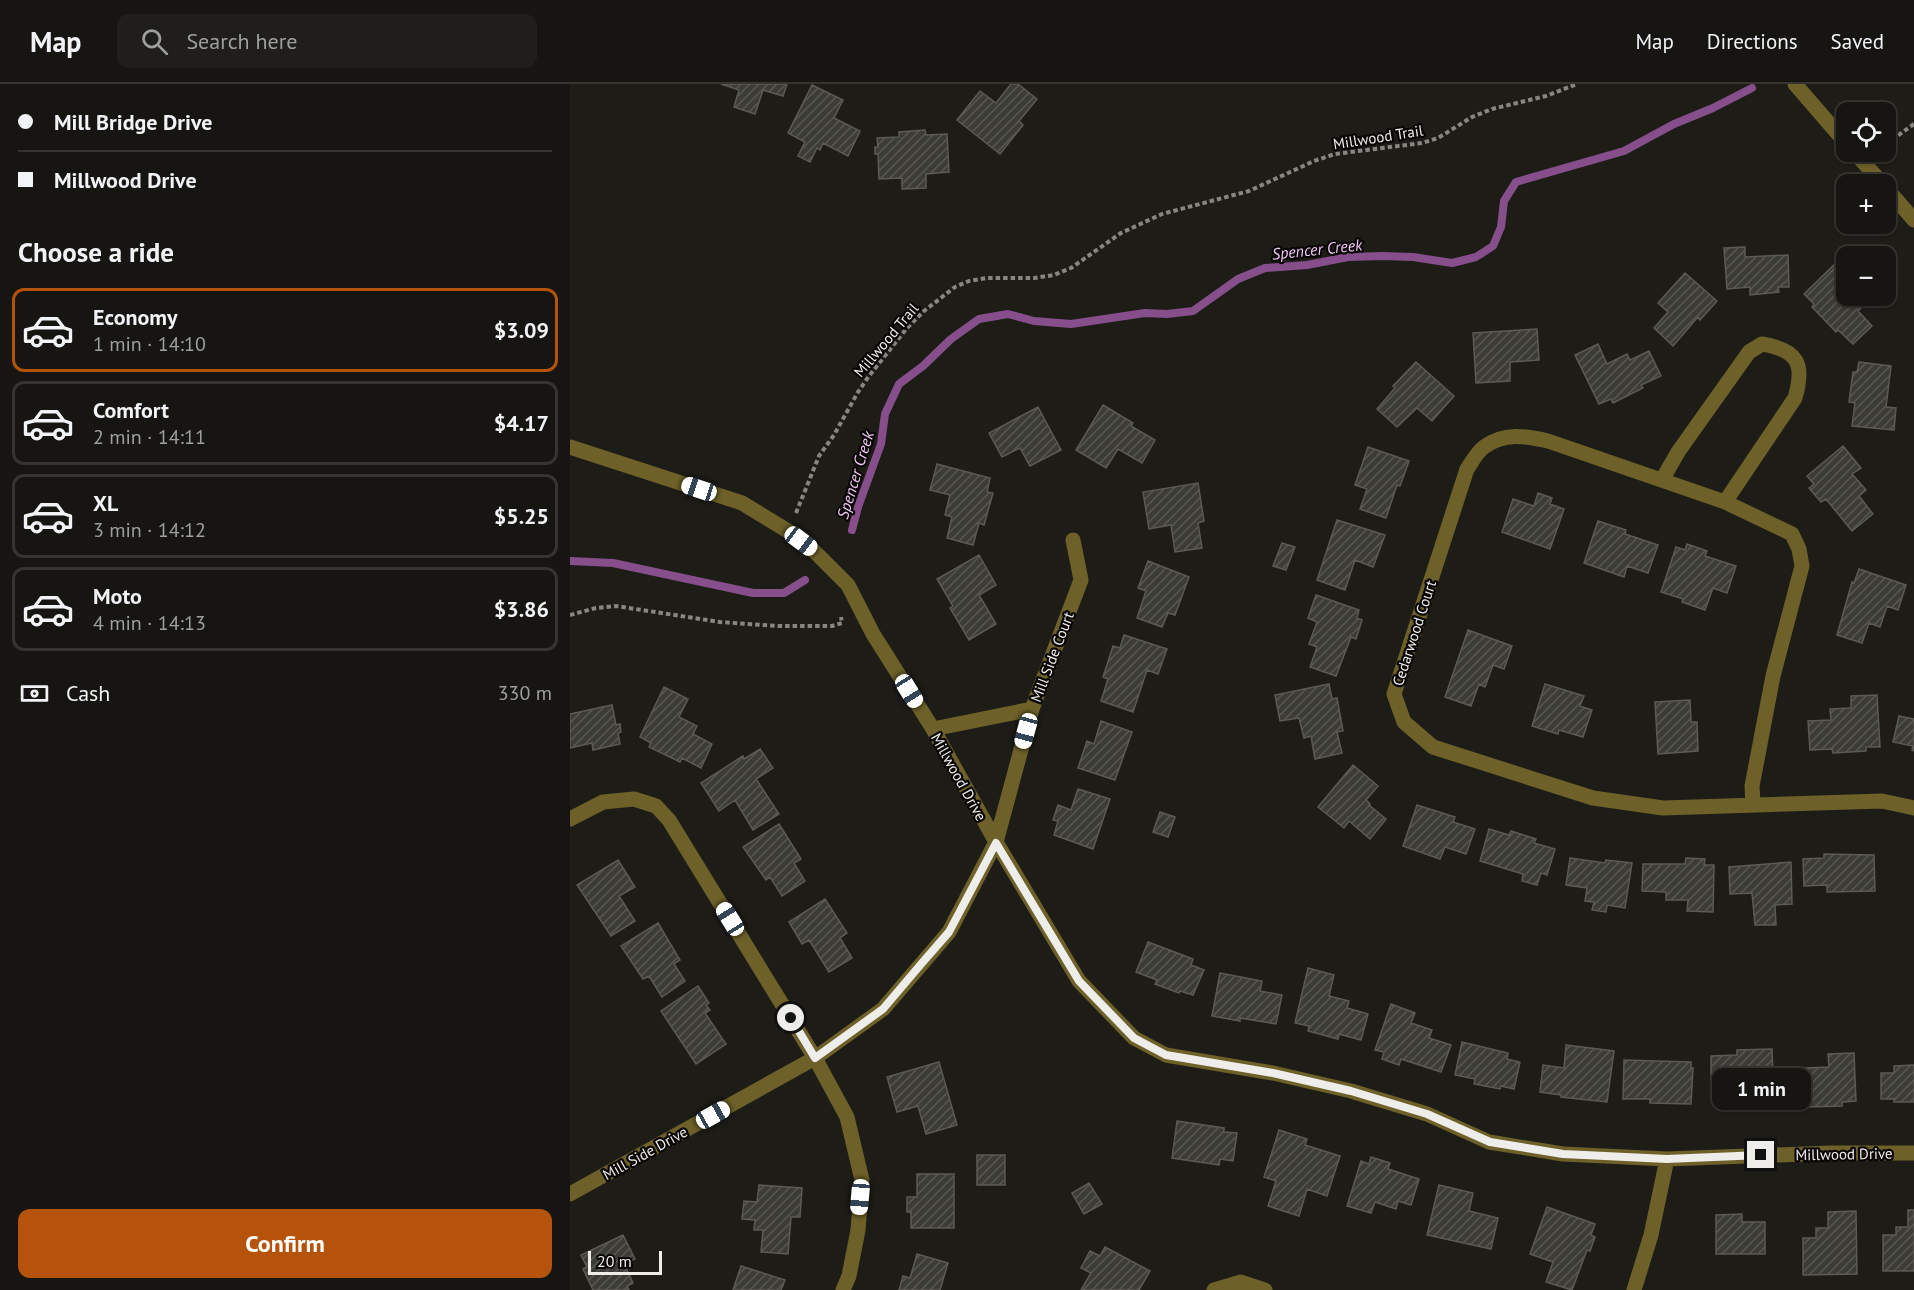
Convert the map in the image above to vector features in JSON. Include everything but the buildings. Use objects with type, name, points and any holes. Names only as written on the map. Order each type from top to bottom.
[{"type":"street","points":[[1795,84],[1836,131]]},
{"type":"street","points":[[1863,162],[1873,174]]},
{"type":"street","points":[[1896,200],[1914,220]]},
{"type":"street","points":[[1662,480],[1678,452],[1749,352],[1762,344],[1777,346],[1789,353],[1799,365],[1800,381],[1795,398],[1725,502]]},
{"type":"street","name":"Cedarwood Court","points":[[1753,804],[1752,786],[1773,676],[1802,566],[1799,549],[1792,534],[1725,502],[1548,441],[1507,435],[1484,447],[1467,469],[1394,694],[1404,722],[1432,747],[1593,798],[1663,808],[1882,801],[1914,808]]},
{"type":"street","name":"Millwood Drive","points":[[570,447],[742,503],[788,531],[815,552],[848,585],[873,633],[933,729],[996,843],[1079,981],[1134,1038],[1166,1055],[1273,1073],[1351,1091],[1427,1114],[1490,1142],[1563,1154],[1667,1159],[1831,1153],[1914,1153]]},
{"type":"street","name":"Mill Side Court","points":[[996,843],[1032,709],[1081,580],[1073,540]]},
{"type":"street","points":[[933,729],[1032,709]]},
{"type":"street","points":[[570,819],[603,802],[618,799],[634,799],[656,806],[669,820],[815,1058],[847,1117],[862,1180],[858,1230],[849,1276],[843,1290]]},
{"type":"street","name":"Mill Side Drive","points":[[570,1194],[815,1058],[883,1009],[949,932],[996,843]]},
{"type":"street","points":[[1634,1290],[1651,1235],[1667,1159]]},
{"type":"street","points":[[1214,1290],[1241,1282],[1265,1290]]},
{"type":"path","name":"Millwood Trail","points":[[788,531],[819,456],[834,435],[858,392],[907,328],[939,298],[955,287],[969,281],[987,278],[1034,278],[1054,275],[1071,268],[1121,233],[1162,214],[1249,191],[1314,161],[1335,154],[1422,143],[1438,138],[1472,117],[1492,109],[1546,96],[1577,84]]},
{"type":"path","points":[[1896,137],[1914,124]]},
{"type":"path","points":[[570,615],[596,608],[616,606],[720,622],[778,626],[832,626],[842,623],[839,612]]},
{"type":"waterway","name":"Spencer Creek","points":[[852,530],[881,444],[885,414],[899,384],[923,366],[951,339],[979,319],[1008,314],[1034,321],[1071,324],[1145,313],[1167,314],[1193,311],[1238,279],[1265,268],[1307,265],[1348,257],[1413,257],[1452,263],[1476,257],[1493,246],[1501,227],[1504,201],[1516,182],[1624,151],[1674,124],[1713,108],[1752,88]]},
{"type":"waterway","name":"Spencer Creek","points":[[570,561],[613,563],[753,593],[784,593],[805,580]]},
{"type":"route","points":[[791,1018],[815,1058],[883,1009],[949,932],[996,843],[1079,981],[1134,1038],[1166,1055],[1273,1073],[1351,1091],[1427,1114],[1490,1142],[1563,1154],[1667,1159],[1761,1155]]}]
